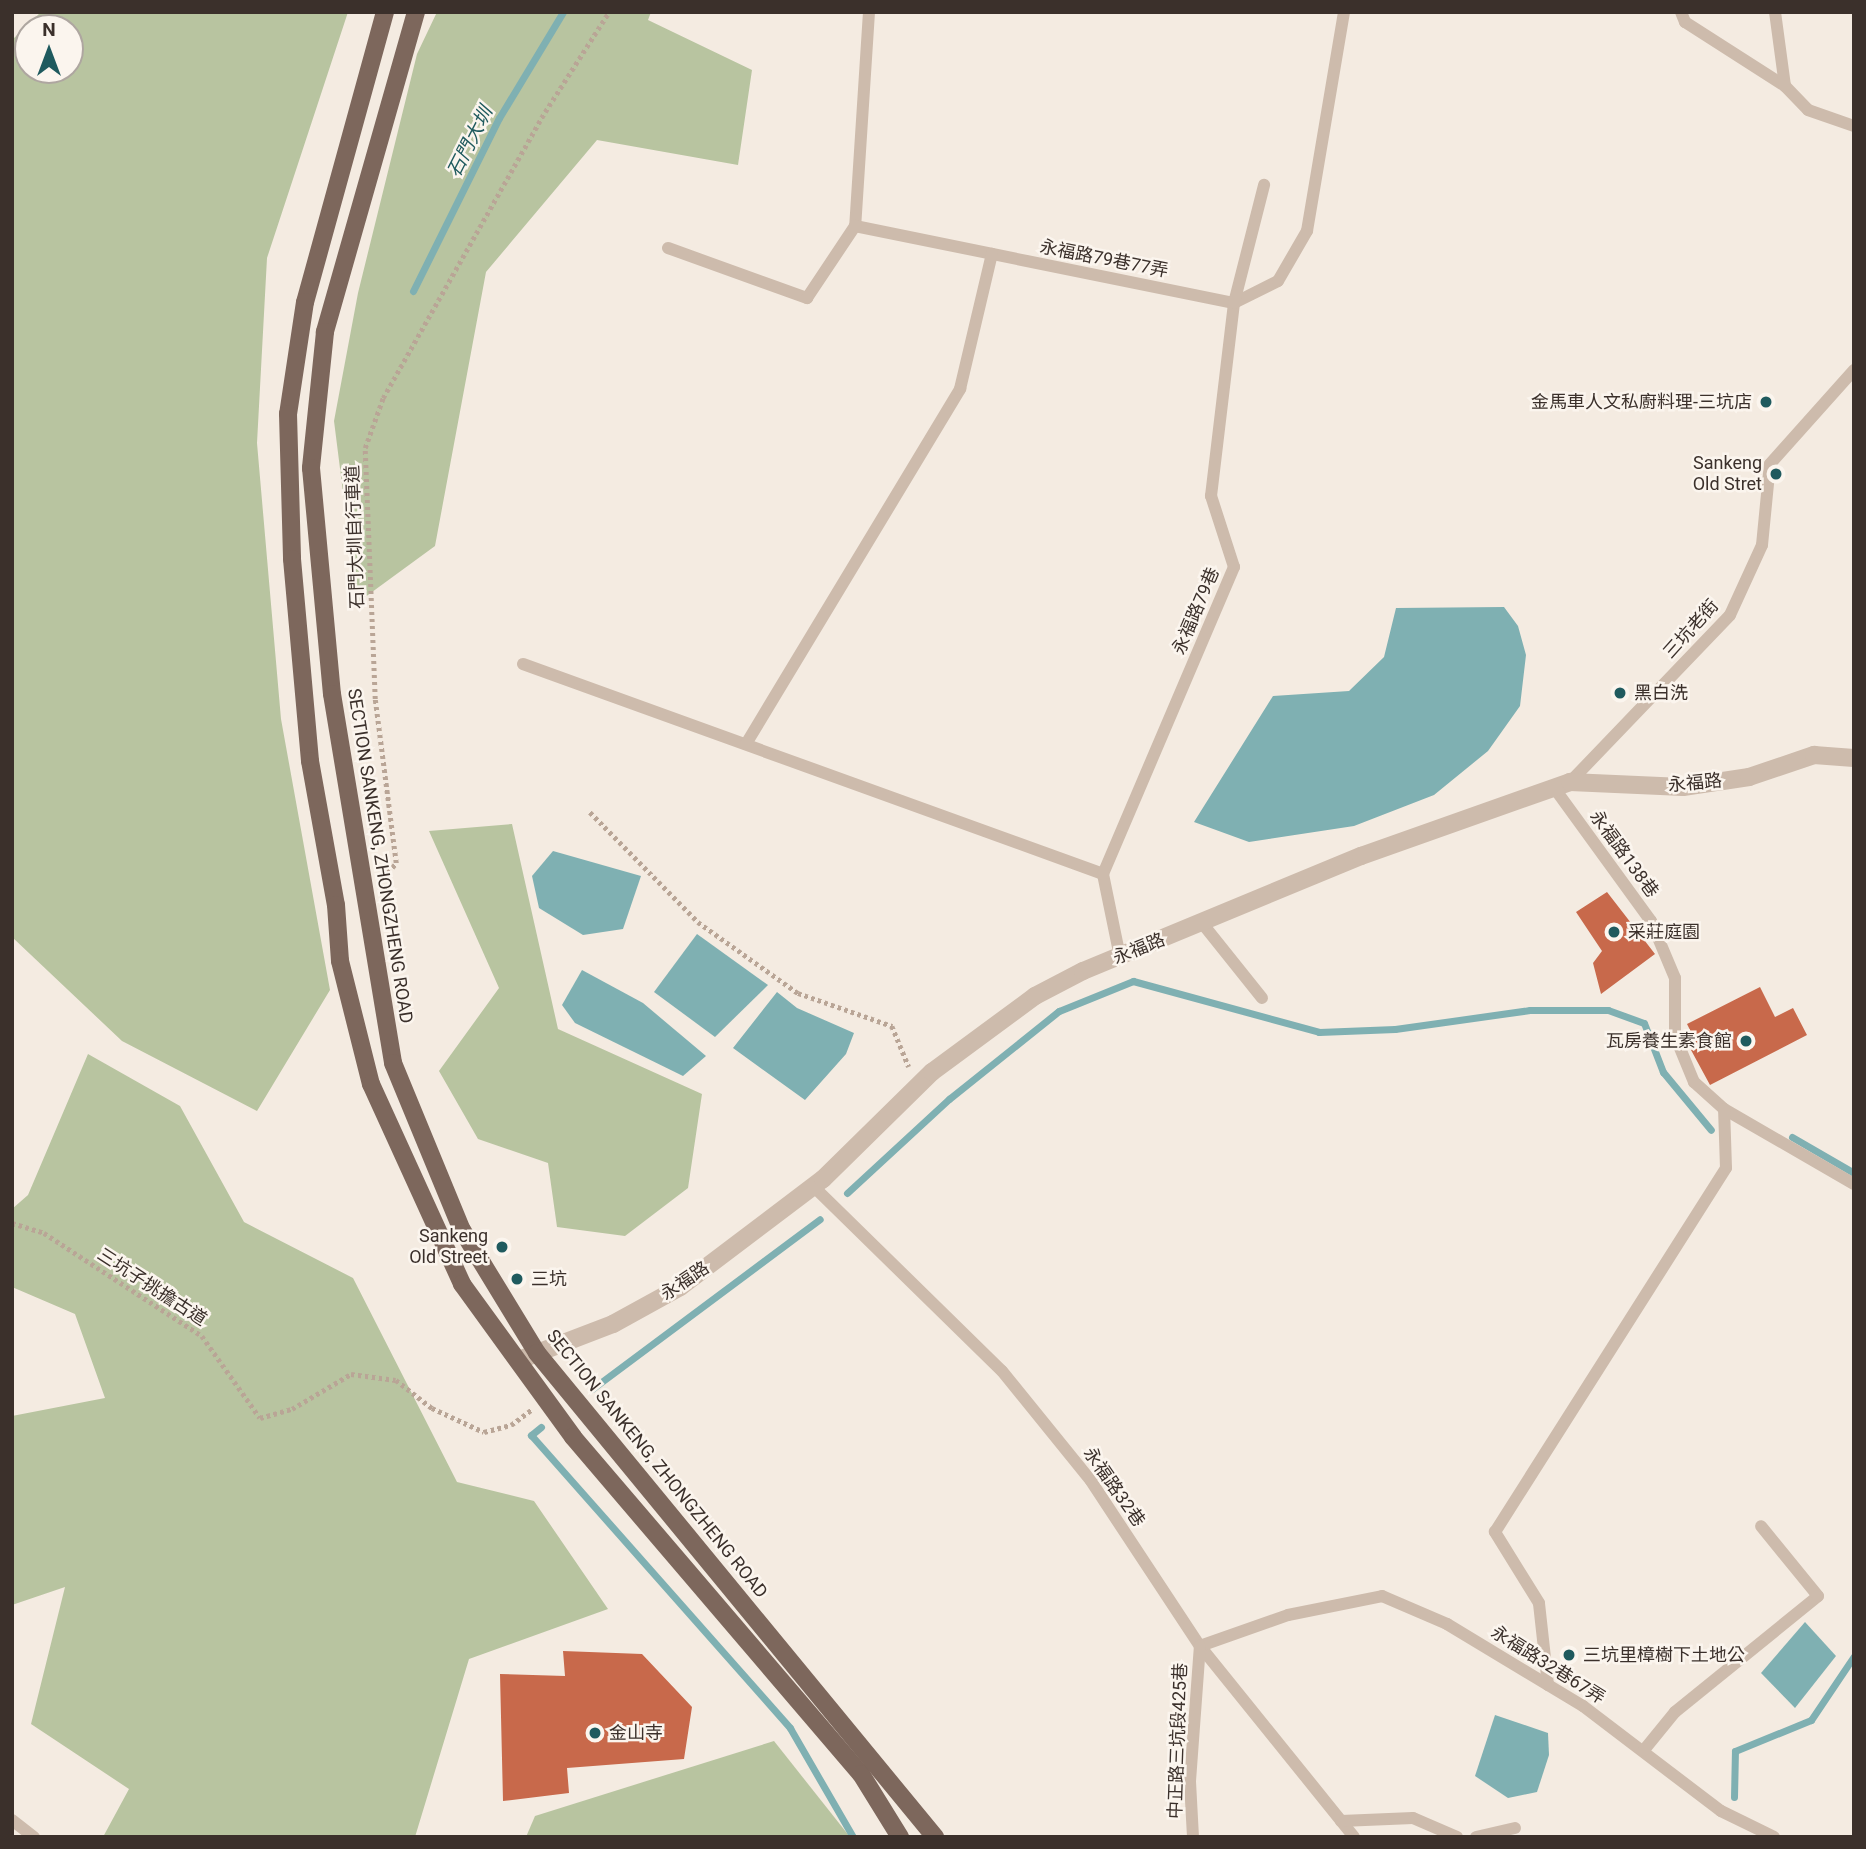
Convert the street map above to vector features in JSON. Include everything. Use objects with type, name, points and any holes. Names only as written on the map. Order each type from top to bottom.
[{"type":"main road","points":[[386,12],[304,302],[288,414],[292,559],[310,761],[336,905],[340,961],[371,1084],[462,1284],[573,1437],[861,1774],[900,1837]]},
{"type":"main road","name":"SECTION SANKENG, ZHONGZHENG ROAD","points":[[416,12],[325,332],[311,468],[322,614],[362,902],[393,1063],[462,1230],[537,1353],[935,1837]]},
{"type":"street","name":"永福路","points":[[519,1360],[613,1324],[680,1287],[813,1186],[917,1087],[1035,996],[1120,957],[1361,856],[1563,785],[1683,788],[1749,777],[1814,755],[1854,758]]},
{"type":"lane","points":[[668,248],[807,298],[855,226],[869,12]]},
{"type":"lane","points":[[1234,303],[1278,281],[1307,231],[1344,12]]},
{"type":"lane","points":[[1681,12],[1685,22],[1785,86],[1808,110],[1854,126]]},
{"type":"lane","points":[[1775,12],[1785,86]]},
{"type":"lane","name":"永福路79巷","points":[[1103,874],[1234,567],[1211,496],[1234,303],[1264,185]]},
{"type":"lane","name":"永福路79巷77弄","points":[[855,226],[1234,303]]},
{"type":"lane","points":[[746,744],[960,389],[992,254]]},
{"type":"lane","name":"三坑老街","points":[[1563,785],[1730,615],[1762,545],[1770,464],[1854,370]]},
{"type":"lane","points":[[523,664],[1103,874],[1120,957]]},
{"type":"lane","name":"永福路138巷","points":[[1563,785],[1651,922],[1675,978],[1675,1035],[1694,1082],[1724,1109],[1854,1184]]},
{"type":"lane","points":[[1202,923],[1262,998]]},
{"type":"lane","points":[[1548,1685],[1539,1603],[1495,1532],[1726,1168],[1724,1109]]},
{"type":"lane","name":"永福路32巷","points":[[813,1186],[1002,1371],[1091,1481],[1200,1646],[1354,1837]]},
{"type":"lane","points":[[1644,1750],[1675,1712],[1818,1596],[1761,1526]]},
{"type":"lane","name":"永福路32巷67弄","points":[[1200,1646],[1288,1615],[1382,1596],[1447,1624],[1548,1685],[1644,1750],[1721,1811],[1774,1837]]},
{"type":"lane","name":"中正路三坑段425巷","points":[[1192,1837],[1190,1781],[1200,1646]]},
{"type":"lane","points":[[1341,1821],[1413,1818],[1457,1837]]},
{"type":"lane","points":[[12,1820],[34,1837]]},
{"type":"lane","points":[[1476,1837],[1515,1828]]},
{"type":"path","name":"石門大圳自行車道","points":[[362,902],[396,863],[375,698],[365,449],[383,398],[545,112],[610,12]]},
{"type":"path","points":[[590,812],[698,922],[798,993],[892,1026],[917,1087]]},
{"type":"path","name":"三坑子挑擔古道","points":[[12,1223],[44,1233],[202,1336],[260,1418],[292,1409],[351,1374],[396,1380],[432,1408],[484,1432],[511,1426]]},
{"type":"green space","points":[[41,12],[348,12],[267,258],[257,443],[281,719],[330,990],[257,1111],[122,1041],[12,937],[12,40],[14,38],[14,84],[84,84],[84,14],[39,14]]},
{"type":"green space","points":[[437,12],[651,12],[648,20],[752,70],[738,165],[597,140],[486,272],[435,546],[357,603],[334,421],[358,293],[417,54]]},
{"type":"green space","points":[[512,824],[558,1029],[702,1094],[688,1188],[625,1236],[557,1227],[548,1163],[478,1139],[439,1071],[499,988],[429,831]]},
{"type":"green space","points":[[88,1054],[180,1106],[244,1222],[353,1278],[457,1482],[534,1501],[608,1609],[469,1659],[415,1837],[103,1837],[129,1789],[31,1724],[65,1587],[12,1605],[12,1416],[105,1398],[75,1314],[12,1287],[12,1209],[28,1195]]},
{"type":"green space","points":[[774,1741],[850,1837],[526,1837],[535,1816]]},
{"type":"water","points":[[1504,607],[1518,626],[1526,655],[1520,706],[1488,751],[1434,795],[1354,826],[1249,842],[1194,822],[1273,696],[1349,691],[1384,657],[1396,608]]},
{"type":"water","points":[[553,851],[641,876],[623,929],[583,935],[539,908],[532,876]]},
{"type":"water","points":[[697,934],[768,985],[715,1037],[654,992]]},
{"type":"water","points":[[582,970],[643,1003],[706,1056],[683,1076],[575,1023],[562,1005]]},
{"type":"water","points":[[777,992],[797,1008],[854,1033],[846,1054],[805,1100],[733,1048]]},
{"type":"water","points":[[1805,1622],[1836,1656],[1795,1708],[1761,1673]]},
{"type":"water","points":[[1495,1715],[1548,1733],[1549,1755],[1537,1792],[1508,1798],[1475,1776]]},
{"type":"building","name":"采莊庭園","points":[[1607,892],[1655,954],[1601,994],[1593,963],[1602,951],[1576,912]]},
{"type":"building","name":"瓦房養生素食館","points":[[1760,987],[1775,1017],[1793,1008],[1807,1035],[1710,1085],[1691,1050],[1698,1046],[1687,1024]]},
{"type":"building","name":"金山寺","points":[[563,1651],[642,1654],[692,1707],[684,1759],[567,1768],[569,1793],[503,1801],[500,1674],[565,1676]]},
{"type":"waterway","name":"石門大圳","points":[[413,291],[499,118],[563,12]]},
{"type":"waterway","points":[[847,1193],[949,1099],[1059,1011],[1133,981],[1319,1032],[1395,1029],[1530,1010],[1608,1010],[1644,1023],[1663,1072],[1711,1130]]},
{"type":"waterway","points":[[1792,1137],[1854,1173]]},
{"type":"waterway","points":[[592,1389],[820,1219]]},
{"type":"waterway","points":[[541,1427],[531,1435],[790,1728],[853,1837]]},
{"type":"waterway","points":[[1734,1797],[1735,1751],[1811,1720],[1854,1656]]},
{"type":"place","name":"金馬車人文私廚料理-三坑店","points":[[1766,402]]},
{"type":"place","name":"Sankeng Old Stret","points":[[1776,474]]},
{"type":"place","name":"黑白洗","points":[[1620,693]]},
{"type":"place","name":"采莊庭園","points":[[1614,932]]},
{"type":"place","name":"瓦房養生素食館","points":[[1746,1041]]},
{"type":"place","name":"Sankeng Old Street","points":[[502,1247]]},
{"type":"place","name":"三坑","points":[[517,1279]]},
{"type":"place","name":"三坑里樟樹下土地公","points":[[1569,1655]]},
{"type":"place","name":"金山寺","points":[[595,1733]]}]
